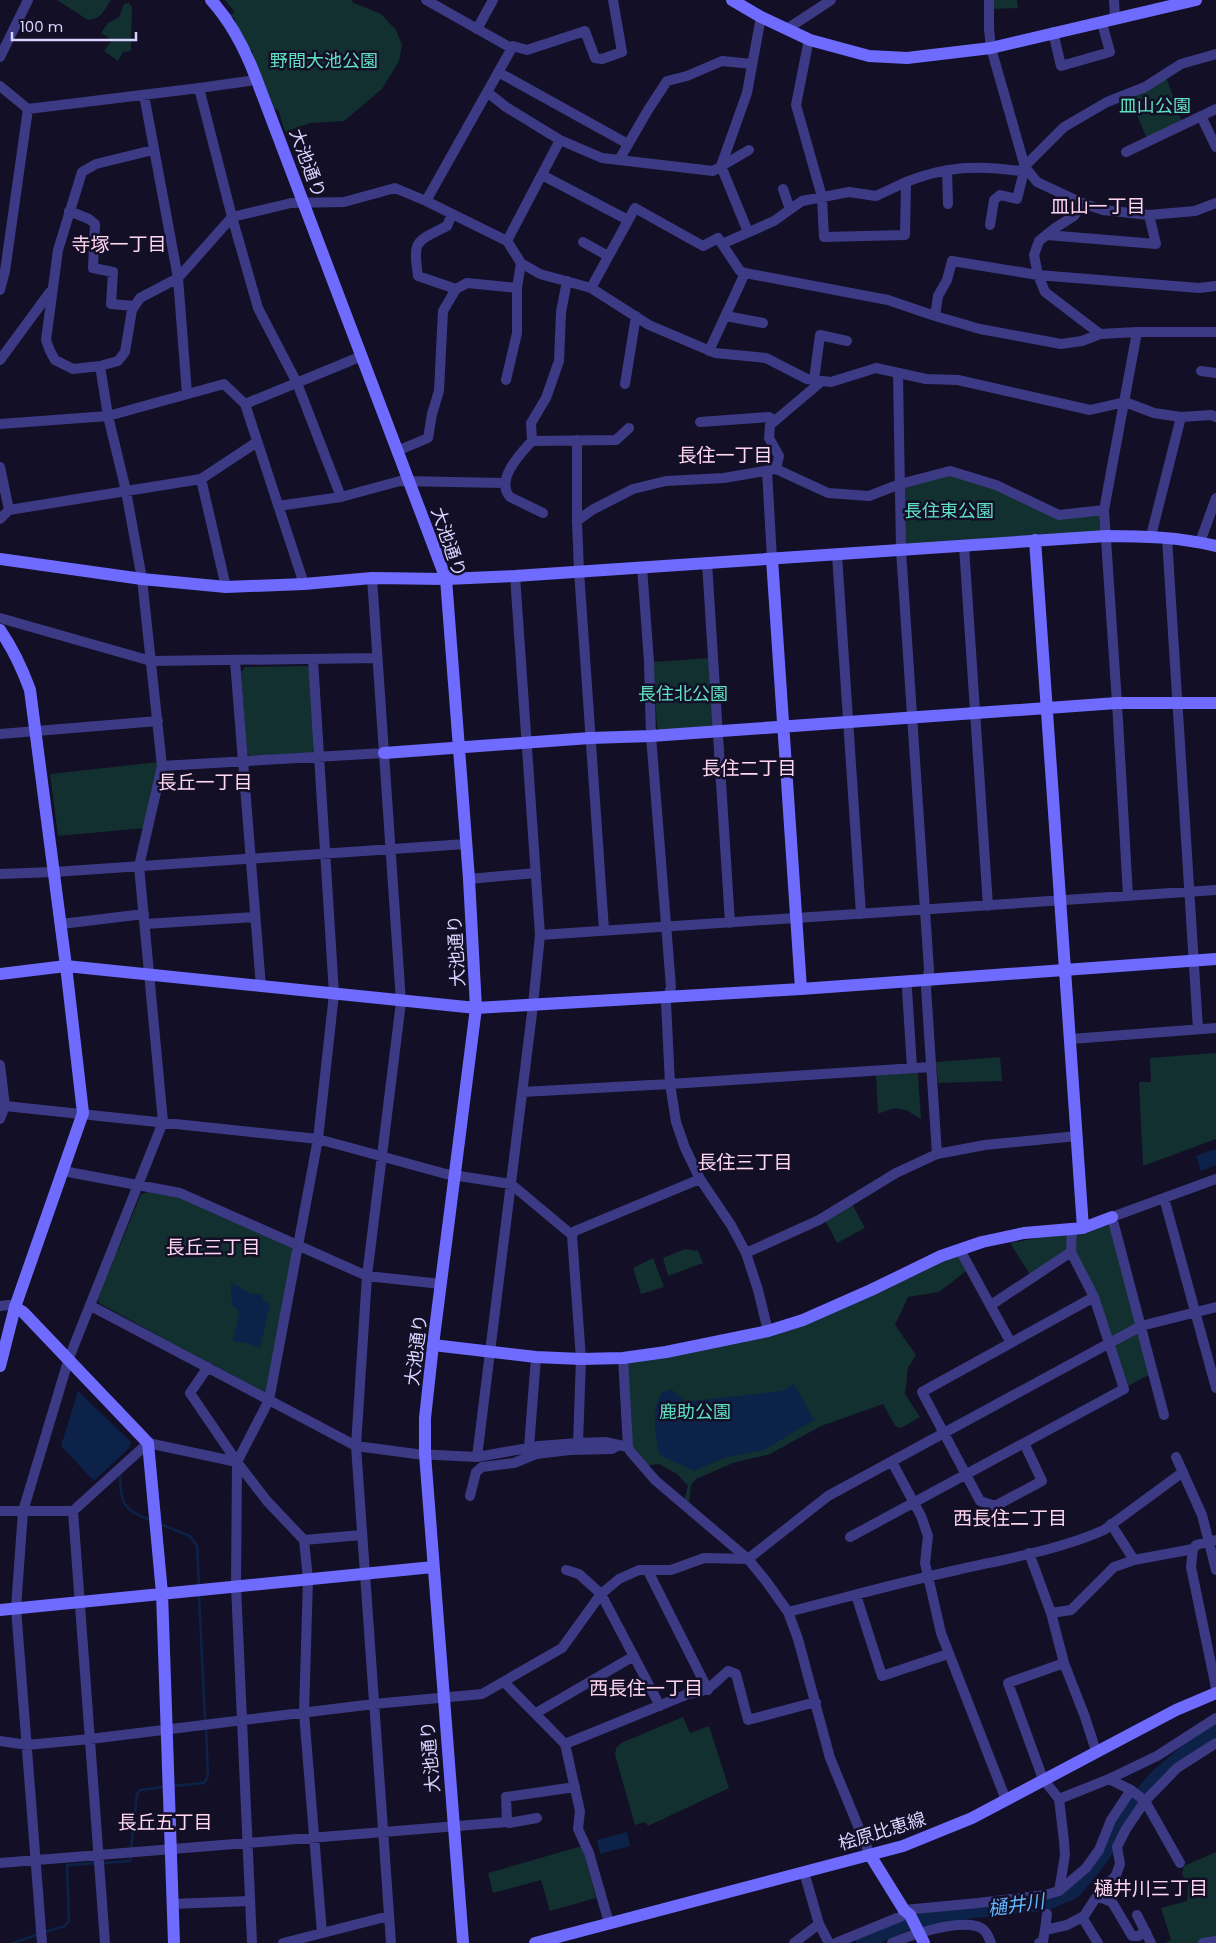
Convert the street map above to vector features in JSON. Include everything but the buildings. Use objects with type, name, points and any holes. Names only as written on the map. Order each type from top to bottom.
[{"type":"street","points":[[0,57],[28,0]]},
{"type":"street","name":"大池通り","points":[[211,0],[236,33],[256,78],[446,579],[469,879],[476,1008],[433,1345],[425,1418],[425,1454],[463,1943]]},
{"type":"street","points":[[426,0],[511,48],[513,46],[527,50],[585,31],[595,58],[602,59],[622,52],[613,0]]},
{"type":"street","points":[[476,29],[493,0]]},
{"type":"street","points":[[732,0],[747,4],[761,17],[809,39],[841,50],[884,58],[936,55],[991,48],[1196,0]]},
{"type":"street","points":[[787,29],[831,0]]},
{"type":"street","points":[[989,0],[991,48],[1025,167],[1037,182],[1104,210],[1149,215],[1195,211],[1216,203]]},
{"type":"street","points":[[1114,0],[1115,19]]},
{"type":"street","points":[[748,232],[721,166],[747,93],[761,17]]},
{"type":"street","points":[[1053,32],[1061,66],[1110,52],[1102,23]]},
{"type":"street","points":[[809,39],[796,106],[822,197],[824,237],[905,234],[906,182]]},
{"type":"street","points":[[426,201],[511,48]]},
{"type":"street","points":[[722,244],[774,221],[802,201],[849,192],[876,196],[928,174],[966,167],[1020,171],[1064,127],[1107,102],[1146,87],[1181,64],[1216,54]]},
{"type":"street","points":[[619,160],[667,81],[687,76],[722,61],[752,64]]},
{"type":"street","points":[[498,72],[628,144]]},
{"type":"street","points":[[0,86],[28,109],[199,88],[256,78]]},
{"type":"street","points":[[199,88],[232,218],[258,308],[297,383],[341,497]]},
{"type":"street","points":[[487,92],[506,107],[560,140],[602,158],[713,171],[749,150]]},
{"type":"street","points":[[144,95],[178,278],[187,394]]},
{"type":"street","points":[[0,290],[28,109]]},
{"type":"street","points":[[1126,152],[1216,109]]},
{"type":"street","points":[[1201,116],[1216,148]]},
{"type":"street","points":[[508,241],[560,140]]},
{"type":"street","points":[[153,150],[96,164],[82,172],[58,250],[51,291],[46,340],[56,360],[73,370],[118,361],[126,352],[132,310],[140,298],[178,278],[232,218],[291,203],[344,202],[395,188],[508,241],[521,263],[540,274],[591,288],[649,325],[715,353],[766,358],[807,379],[831,382],[876,368],[926,379],[958,380],[1090,410],[1126,402],[1154,413],[1181,417],[1212,415],[1216,417]]},
{"type":"street","points":[[990,225],[994,200],[1000,195],[1017,199],[1025,167]]},
{"type":"street","points":[[948,170],[948,204]]},
{"type":"street","points":[[542,175],[628,220]]},
{"type":"street","points":[[783,189],[790,209]]},
{"type":"street","points":[[1084,203],[1074,216],[1039,241],[1034,255],[1038,275],[1045,292],[1100,334]]},
{"type":"street","points":[[591,288],[635,208],[703,246],[718,238],[740,271],[745,273],[888,300],[980,329],[1061,344],[1082,341],[1100,334],[1216,332]]},
{"type":"street","points":[[69,211],[89,219],[94,224],[93,268],[112,272],[112,304],[134,306]]},
{"type":"street","points":[[452,214],[447,226],[421,239],[415,251],[418,276],[456,289]]},
{"type":"street","points":[[1047,235],[1156,244],[1149,215]]},
{"type":"street","points":[[583,242],[608,256]]},
{"type":"street","points":[[935,316],[938,296],[947,280],[952,261],[1038,275],[1199,288],[1216,286]]},
{"type":"street","points":[[506,380],[517,333],[516,288],[521,263]]},
{"type":"street","points":[[709,350],[745,273]]},
{"type":"street","points":[[532,441],[531,423],[546,398],[559,361],[561,312],[567,281]]},
{"type":"street","points":[[397,451],[428,438],[432,414],[440,391],[443,310],[456,289],[467,283],[516,288]]},
{"type":"street","points":[[0,360],[51,291]]},
{"type":"street","points":[[625,384],[636,316]]},
{"type":"street","points":[[726,316],[763,324]]},
{"type":"street","points":[[1128,896],[1104,510],[1126,402],[1137,332]]},
{"type":"street","points":[[800,989],[772,559],[772,470],[779,456],[769,438],[770,424],[818,380],[820,335],[847,341]]},
{"type":"street","points":[[244,404],[362,356]]},
{"type":"street","points":[[42,1943],[16,1608],[23,1511],[69,1358],[163,1122],[139,866],[162,766],[142,579],[126,491],[108,416],[100,366]]},
{"type":"street","points":[[1201,371],[1216,373]]},
{"type":"street","points":[[898,373],[901,550],[929,970],[926,988],[937,1154]]},
{"type":"street","points":[[0,424],[108,416],[224,384],[244,404],[304,584]]},
{"type":"street","points":[[700,422],[769,417],[775,421]]},
{"type":"street","points":[[1151,536],[1181,417]]},
{"type":"street","points":[[543,513],[507,495],[505,483],[515,459],[532,441],[616,440],[629,428]]},
{"type":"street","points":[[577,440],[576,522],[604,930]]},
{"type":"street","points":[[0,519],[9,510],[201,479],[257,442]]},
{"type":"street","points":[[0,467],[2,486],[9,510]]},
{"type":"street","points":[[576,522],[592,510],[633,489],[666,482],[724,478],[772,470],[828,493],[869,496],[900,484],[950,471],[996,485],[1059,515],[1104,510]]},
{"type":"street","points":[[201,479],[226,587]]},
{"type":"street","points":[[278,506],[341,497],[400,481],[505,483]]},
{"type":"street","points":[[1200,542],[1216,498]]},
{"type":"street","points":[[0,559],[142,579],[226,587],[304,584],[372,578],[446,579],[515,576],[1106,536],[1151,536],[1200,542],[1216,546]]},
{"type":"street","points":[[1167,538],[1198,1029]]},
{"type":"street","points":[[991,1305],[1071,1252],[1078,1228],[1077,1136],[1071,1039],[1035,540]]},
{"type":"street","points":[[964,546],[988,906]]},
{"type":"street","points":[[837,554],[861,914]]},
{"type":"street","points":[[707,563],[730,923]]},
{"type":"street","points":[[642,567],[649,662],[651,736],[671,988],[666,1003],[670,1084],[676,1122],[684,1148],[700,1180],[731,1225],[746,1253],[758,1290],[768,1331]]},
{"type":"street","points":[[477,1456],[540,935],[515,576]]},
{"type":"street","points":[[372,578],[401,1002],[367,1276],[356,1446],[391,1943]]},
{"type":"street","points":[[0,618],[151,662],[377,658]]},
{"type":"street","points":[[0,630],[12,647],[22,667],[30,690],[61,924],[83,1113],[15,1307],[0,1366]]},
{"type":"street","points":[[235,660],[261,987]]},
{"type":"street","points":[[252,1943],[236,1586],[237,1462],[269,1400],[318,1139],[334,994],[313,660]]},
{"type":"street","points":[[162,766],[384,753],[590,738],[651,736],[1117,703],[1216,703]]},
{"type":"street","points":[[0,734],[158,721]]},
{"type":"street","points":[[0,874],[466,844]]},
{"type":"street","points":[[469,879],[536,873]]},
{"type":"street","points":[[540,935],[925,911],[1216,890]]},
{"type":"street","points":[[61,924],[145,919],[255,917]]},
{"type":"street","points":[[0,974],[66,966],[401,1002],[476,1008],[800,989],[1216,958]]},
{"type":"street","points":[[907,989],[912,1068]]},
{"type":"street","points":[[1071,1039],[1216,1028]]},
{"type":"street","points":[[0,1065],[2,1104],[0,1119]]},
{"type":"street","points":[[522,1092],[931,1067]]},
{"type":"street","points":[[2,1104],[318,1139],[454,1176],[511,1184],[572,1235],[581,1358],[578,1443]]},
{"type":"street","points":[[746,1253],[819,1220],[896,1173],[937,1154],[985,1145],[1077,1136]]},
{"type":"street","points":[[63,1171],[180,1193],[367,1276],[441,1284]]},
{"type":"street","points":[[433,1345],[536,1357],[623,1358],[666,1352],[768,1331],[803,1320],[941,1256],[982,1242],[1024,1233],[1078,1228],[1112,1218],[1216,1179]]},
{"type":"street","points":[[572,1235],[575,1231],[700,1180]]},
{"type":"street","points":[[1164,1198],[1216,1388]]},
{"type":"street","points":[[1112,1218],[1164,1415]]},
{"type":"street","points":[[960,1250],[1011,1343]]},
{"type":"street","points":[[850,1537],[1124,1389],[1094,1297],[1071,1252]]},
{"type":"street","points":[[1024,1443],[1042,1481],[996,1506],[980,1501],[922,1392],[1094,1297]]},
{"type":"street","points":[[0,1306],[9,1305],[23,1312],[69,1358],[148,1443],[237,1462]]},
{"type":"street","points":[[91,1306],[356,1446],[425,1454],[477,1456],[529,1447],[605,1442],[623,1446],[630,1451],[655,1480],[748,1559],[788,1612],[798,1639],[830,1758],[870,1855],[922,1937]]},
{"type":"street","points":[[0,1741],[27,1745],[90,1739],[374,1704],[482,1694],[562,1648],[601,1594],[619,1579],[640,1570],[672,1570],[704,1558],[748,1559],[828,1496],[1109,1343],[1141,1326],[1216,1307]]},
{"type":"street","points":[[529,1447],[536,1357]]},
{"type":"street","points":[[623,1358],[623,1446]]},
{"type":"street","points":[[208,1367],[190,1393],[266,1501],[304,1540],[308,1579],[304,1713],[322,1933]]},
{"type":"street","points":[[0,1511],[73,1511],[148,1443]]},
{"type":"street","points":[[148,1443],[162,1593],[174,1943]]},
{"type":"street","points":[[470,1496],[476,1472],[482,1467],[514,1462],[536,1454],[570,1450],[612,1449],[623,1446]]},
{"type":"street","points":[[1176,1457],[1213,1541],[1216,1570]]},
{"type":"street","points":[[892,1462],[921,1516],[928,1536],[925,1563],[941,1633],[1006,1800]]},
{"type":"street","points":[[788,1612],[1091,1536],[1111,1524],[1183,1472]]},
{"type":"street","points":[[73,1511],[97,1856],[105,1943]]},
{"type":"street","points":[[1111,1524],[1134,1560]]},
{"type":"street","points":[[304,1540],[362,1535]]},
{"type":"street","points":[[1051,1613],[1070,1610],[1114,1567],[1134,1560],[1193,1549],[1196,1545],[1213,1541]]},
{"type":"street","points":[[1193,1549],[1191,1568],[1216,1688]]},
{"type":"street","points":[[1029,1553],[1051,1613],[1064,1663],[1096,1751]]},
{"type":"street","points":[[0,1610],[433,1567]]},
{"type":"street","points":[[566,1570],[579,1574],[601,1594],[660,1706]]},
{"type":"street","points":[[648,1571],[708,1690]]},
{"type":"street","points":[[856,1595],[882,1676],[948,1654]]},
{"type":"street","points":[[536,1713],[634,1656]]},
{"type":"street","points":[[1059,1891],[1064,1840],[1059,1799],[1044,1779],[1008,1683],[1064,1663]]},
{"type":"street","points":[[565,1744],[688,1694],[708,1690],[728,1671],[736,1674],[748,1720],[816,1702]]},
{"type":"street","points":[[504,1682],[565,1744],[580,1811],[578,1829],[589,1853],[610,1923]]},
{"type":"street","name":"桧原比恵線","points":[[535,1943],[870,1855],[941,1832],[972,1818],[1176,1710],[1216,1693]]},
{"type":"street","points":[[1059,1799],[1109,1779],[1157,1756],[1216,1718]]},
{"type":"street","points":[[1045,1930],[1067,1925],[1084,1916],[1097,1896],[1116,1875],[1120,1864],[1117,1847],[1126,1829],[1146,1801],[1177,1768],[1216,1743]]},
{"type":"street","points":[[1109,1779],[1132,1790],[1146,1801],[1180,1863]]},
{"type":"street","points":[[507,1822],[506,1798],[575,1787]]},
{"type":"street","points":[[836,1943],[902,1916],[907,1912],[1045,1895],[1059,1891],[1086,1868],[1099,1850],[1111,1820],[1132,1790]]},
{"type":"street","points":[[0,1863],[383,1831],[509,1823],[537,1818]]},
{"type":"street","points":[[804,1872],[819,1924],[829,1943]]},
{"type":"street","points":[[1097,1896],[1112,1902],[1132,1936],[1138,1936],[1146,1932]]},
{"type":"street","points":[[172,1904],[250,1901]]},
{"type":"street","points":[[1038,1943],[1043,1942],[1047,1914]]},
{"type":"street","points":[[1137,1915],[1151,1943]]},
{"type":"street","points":[[283,1943],[389,1916]]},
{"type":"street","points":[[1082,1917],[1098,1943]]},
{"type":"street","points":[[794,1943],[819,1924]]},
{"type":"street","points":[[892,1943],[960,1926],[977,1926],[987,1933],[991,1943]]},
{"type":"street","points":[[1203,1943],[1216,1941]]},
{"type":"green space","points":[[57,0],[111,0],[100,16],[88,20]]},
{"type":"green space","name":"野間大池公園","points":[[225,0],[351,0],[381,14],[396,30],[402,45],[399,61],[382,89],[344,121],[310,123],[285,132],[278,109],[274,110],[251,56],[253,51],[250,50],[235,23],[235,19],[233,17],[231,19],[229,14],[233,14],[234,11]]},
{"type":"green space","points":[[991,0],[1017,0],[1018,8],[991,9]]},
{"type":"green space","points":[[129,3],[132,7],[131,51],[123,52],[118,61],[104,51],[112,40],[101,33],[108,23],[119,17],[124,4]]},
{"type":"green space","name":"皿山公園","points":[[1165,74],[1183,125],[1148,141],[1128,94]]},
{"type":"green space","name":"長住東公園","points":[[950,471],[1059,515],[1104,510],[1106,536],[901,550],[900,484]]},
{"type":"green space","name":"長住北公園","points":[[710,658],[713,724],[710,727],[659,730],[657,727],[653,662]]},
{"type":"green space","points":[[307,666],[311,671],[315,747],[312,753],[250,756],[247,753],[241,672],[245,667]]},
{"type":"green space","points":[[159,762],[145,828],[58,836],[50,774]]},
{"type":"green space","points":[[1216,1053],[1216,1139],[1143,1166],[1139,1082],[1151,1082],[1150,1058]]},
{"type":"green space","points":[[1000,1057],[1002,1081],[938,1083],[936,1062]]},
{"type":"green space","points":[[918,1073],[921,1119],[910,1112],[895,1108],[878,1114],[876,1075]]},
{"type":"green space","points":[[149,1192],[171,1196],[176,1195],[296,1247],[268,1391],[265,1393],[207,1361],[197,1358],[182,1348],[167,1343],[161,1337],[99,1303],[98,1299],[104,1279],[113,1262],[115,1250],[118,1250],[141,1194]]},
{"type":"green space","points":[[852,1204],[865,1228],[837,1243],[825,1220]]},
{"type":"green space","points":[[1111,1224],[1149,1375],[1128,1386],[1073,1251],[1074,1233],[1082,1235]]},
{"type":"green space","points":[[1069,1235],[1069,1250],[1031,1276],[1010,1243],[1038,1238]]},
{"type":"green space","points":[[685,1249],[698,1251],[703,1263],[668,1276],[663,1258]]},
{"type":"green space","name":"鹿助公園","points":[[960,1250],[970,1268],[939,1292],[908,1297],[895,1325],[916,1355],[908,1368],[905,1394],[920,1417],[901,1428],[895,1426],[883,1404],[821,1426],[770,1454],[733,1463],[696,1479],[691,1485],[689,1505],[684,1501],[688,1486],[677,1474],[659,1464],[642,1466],[630,1451],[623,1358],[768,1331]]},
{"type":"green space","points":[[653,1258],[664,1287],[641,1294],[633,1268]]},
{"type":"green space","points":[[683,1717],[690,1733],[709,1726],[729,1788],[648,1826],[645,1822],[635,1825],[615,1755],[616,1748],[621,1743]]},
{"type":"green space","points":[[582,1846],[596,1898],[550,1911],[541,1880],[493,1893],[488,1873]]},
{"type":"green space","points":[[1216,1852],[1216,1937],[1200,1943],[1165,1943],[1171,1940],[1161,1908],[1187,1901],[1188,1886],[1182,1874],[1184,1866]]},
{"type":"water","points":[[1216,1149],[1216,1165],[1201,1171],[1196,1156]]},
{"type":"water","points":[[231,1283],[248,1292],[262,1294],[263,1300],[270,1304],[260,1348],[233,1341],[239,1313],[237,1308],[232,1306]]},
{"type":"water","points":[[794,1384],[814,1420],[764,1450],[726,1457],[694,1471],[660,1455],[656,1440],[655,1414],[662,1392],[671,1389],[686,1402],[782,1391]]},
{"type":"water","points":[[78,1391],[131,1442],[129,1448],[95,1480],[61,1446]]},
{"type":"water","points":[[627,1832],[630,1846],[600,1854],[597,1840]]},
{"type":"waterway","points":[[120,1477],[121,1494],[126,1505],[134,1513],[150,1520]]},
{"type":"waterway","points":[[160,1524],[190,1536],[197,1546],[199,1586]]},
{"type":"waterway","points":[[199,1594],[205,1721]]},
{"type":"waterway","points":[[172,1786],[204,1783],[208,1776],[206,1726]]},
{"type":"waterway","name":"樋井川","points":[[863,1943],[911,1921],[970,1911],[1046,1903],[1074,1891],[1101,1858],[1128,1810],[1158,1776],[1216,1727]]},
{"type":"waterway","points":[[131,1849],[137,1794],[140,1790],[164,1787]]},
{"type":"waterway","points":[[102,1863],[130,1861],[131,1855]]},
{"type":"waterway","points":[[44,1932],[65,1926],[69,1921],[67,1865],[97,1863]]},
{"type":"waterway","points":[[13,1943],[39,1934]]},
{"type":"district","name":"皿山一丁目","points":[[1098,206]]},
{"type":"district","name":"寺塚一丁目","points":[[119,244]]},
{"type":"district","name":"長住一丁目","points":[[725,455]]},
{"type":"district","name":"長住二丁目","points":[[749,768]]},
{"type":"district","name":"長丘一丁目","points":[[205,782]]},
{"type":"district","name":"長住三丁目","points":[[745,1162]]},
{"type":"district","name":"長丘三丁目","points":[[213,1247]]},
{"type":"district","name":"西長住二丁目","points":[[1010,1518]]},
{"type":"district","name":"西長住一丁目","points":[[646,1688]]},
{"type":"district","name":"長丘五丁目","points":[[165,1822]]},
{"type":"district","name":"樋井川三丁目","points":[[1151,1888]]}]
